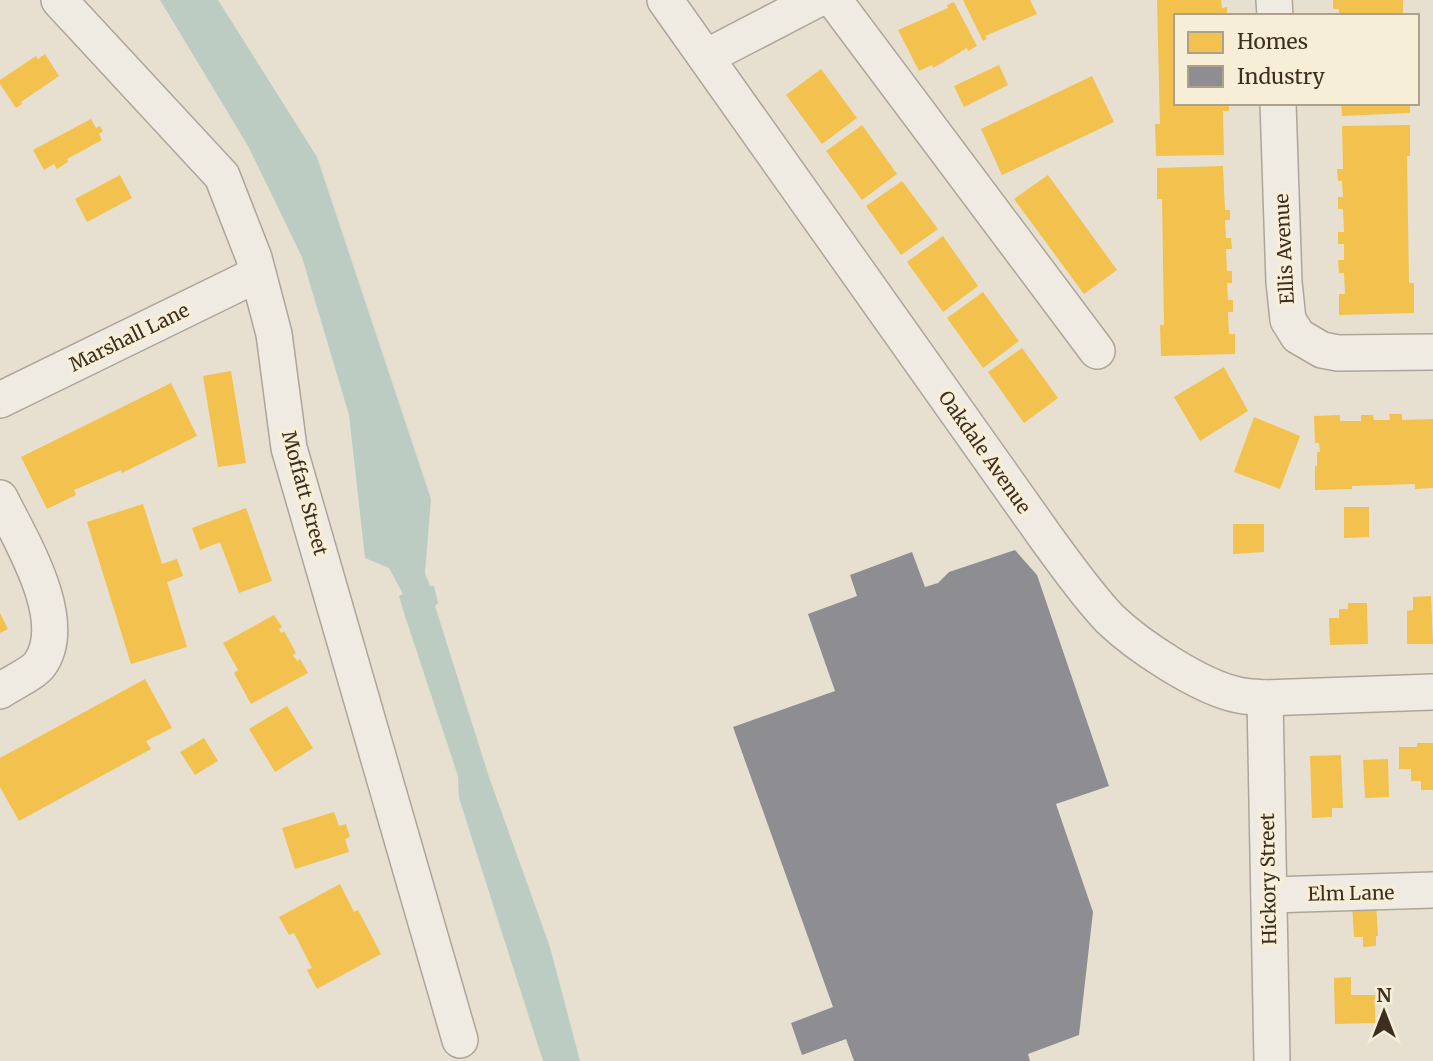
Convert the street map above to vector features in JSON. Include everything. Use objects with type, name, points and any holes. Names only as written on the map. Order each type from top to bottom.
[{"type":"street","name":"Moffatt Street","points":[[59,0],[222,176],[258,274],[274,334],[289,448],[460,1040]]},
{"type":"street","name":"Oakdale Avenue","points":[[665,0],[1047,539],[1110,619],[1141,644],[1183,671],[1237,695],[1265,698],[1433,692]]},
{"type":"street","points":[[706,57],[816,0]]},
{"type":"street","points":[[834,0],[1097,351]]},
{"type":"street","name":"Ellis Avenue","points":[[1278,105],[1284,282],[1289,320],[1298,336],[1322,350],[1338,353],[1433,352]]},
{"type":"street","name":"Marshall Lane","points":[[0,400],[258,274]]},
{"type":"street","points":[[0,498],[32,562],[48,611],[50,641],[39,666],[0,691]]},
{"type":"street","name":"Hickory Street","points":[[1265,698],[1272,1061]]},
{"type":"street","name":"Elm Lane","points":[[1269,895],[1433,891]]},
{"type":"shaded area","points":[[160,0],[218,0],[317,157],[431,499],[425,573],[430,586],[434,586],[438,603],[435,606],[489,777],[550,947],[580,1061],[543,1061],[459,798],[458,776],[404,613],[399,596],[403,594],[389,568],[365,558],[349,415],[302,257],[248,146]]},
{"type":"building: Homes","points":[[963,0],[1030,0],[1037,14],[985,36],[987,39],[983,41]]},
{"type":"building: Homes","points":[[1157,0],[1221,0],[1222,8],[1227,7],[1227,14],[1174,14],[1174,105],[1229,105],[1229,111],[1223,111],[1224,155],[1156,156],[1155,124],[1160,124]]},
{"type":"building: Homes","points":[[1333,0],[1403,0],[1403,14],[1339,14],[1339,9],[1333,9]]},
{"type":"building: Homes","points":[[954,2],[977,46],[968,51],[967,48],[933,68],[932,65],[919,71],[898,30],[948,8],[947,5]]},
{"type":"building: Homes","points":[[45,54],[59,76],[16,108],[0,80],[36,56],[38,59]]},
{"type":"building: Homes","points":[[999,65],[1008,85],[964,107],[954,86]]},
{"type":"building: Homes","points":[[821,69],[857,118],[822,144],[786,95]]},
{"type":"building: Homes","points":[[1092,76],[1114,122],[1002,175],[981,129]]},
{"type":"building: Homes","points":[[1341,105],[1410,105],[1410,113],[1342,116]]},
{"type":"building: Homes","points":[[91,119],[96,128],[100,126],[103,131],[99,134],[102,140],[67,159],[68,162],[57,169],[54,164],[44,170],[33,150]]},
{"type":"building: Homes","points":[[862,125],[897,174],[862,200],[826,151]]},
{"type":"building: Homes","points":[[1410,125],[1410,156],[1407,156],[1409,283],[1414,283],[1414,313],[1339,315],[1339,294],[1345,294],[1344,273],[1339,273],[1338,260],[1344,260],[1344,244],[1338,244],[1338,232],[1344,232],[1343,209],[1338,209],[1338,197],[1343,197],[1342,181],[1338,181],[1337,169],[1343,169],[1342,126]]},
{"type":"building: Homes","points":[[1223,166],[1225,210],[1230,210],[1230,220],[1225,220],[1226,238],[1231,238],[1232,249],[1226,249],[1227,271],[1232,271],[1232,283],[1227,283],[1228,300],[1233,300],[1233,312],[1228,312],[1229,334],[1235,334],[1235,354],[1161,356],[1160,325],[1164,325],[1162,199],[1157,199],[1157,168]]},
{"type":"building: Homes","points":[[120,175],[132,198],[87,222],[75,199]]},
{"type":"building: Homes","points":[[1048,175],[1117,270],[1084,294],[1014,199]]},
{"type":"building: Homes","points":[[902,181],[938,229],[901,255],[866,206]]},
{"type":"building: Homes","points":[[943,236],[978,286],[943,312],[907,262]]},
{"type":"building: Homes","points":[[983,292],[1019,341],[983,368],[947,318]]},
{"type":"building: Homes","points":[[1022,348],[1058,398],[1024,423],[988,372]]},
{"type":"building: Homes","points":[[1224,367],[1248,411],[1200,441],[1174,397]]},
{"type":"building: Homes","points":[[231,371],[246,463],[218,467],[203,376]]},
{"type":"building: Homes","points":[[171,383],[197,436],[122,473],[121,470],[74,490],[76,495],[47,509],[21,457]]},
{"type":"building: Homes","points":[[1389,414],[1402,414],[1402,420],[1433,419],[1433,488],[1415,489],[1415,484],[1315,490],[1315,466],[1317,452],[1320,452],[1319,443],[1315,443],[1314,416],[1340,415],[1340,421],[1361,421],[1361,415],[1373,415],[1374,420],[1390,420]]},
{"type":"building: Homes","points":[[1254,417],[1300,436],[1280,489],[1234,472]]},
{"type":"building: Homes","points":[[143,504],[162,564],[177,559],[183,576],[167,582],[187,647],[131,664],[87,522]]},
{"type":"building: Homes","points":[[1344,507],[1369,507],[1369,537],[1344,538]]},
{"type":"building: Homes","points":[[246,508],[272,581],[239,593],[220,542],[200,550],[192,528]]},
{"type":"building: Homes","points":[[1233,524],[1264,524],[1264,552],[1233,554]]},
{"type":"building: Homes","points":[[1431,596],[1433,644],[1407,644],[1407,611],[1413,610],[1413,597]]},
{"type":"building: Homes","points":[[1348,603],[1367,603],[1368,644],[1330,645],[1329,618],[1339,618],[1339,609],[1348,609]]},
{"type":"building: Homes","points":[[0,613],[8,629],[0,633]]},
{"type":"building: Homes","points":[[274,615],[282,627],[279,629],[281,633],[284,631],[296,653],[293,655],[297,661],[300,659],[308,673],[251,704],[234,673],[238,670],[223,643]]},
{"type":"building: Homes","points":[[145,679],[172,728],[146,741],[151,749],[19,821],[0,787],[0,758]]},
{"type":"building: Homes","points":[[287,706],[313,748],[275,772],[249,729]]},
{"type":"building: Homes","points":[[204,738],[218,761],[195,775],[180,752]]},
{"type":"building: Homes","points":[[1417,743],[1433,743],[1433,790],[1421,790],[1421,781],[1411,781],[1411,769],[1399,769],[1399,747],[1417,747]]},
{"type":"building: Homes","points":[[1341,755],[1343,808],[1332,808],[1332,817],[1312,818],[1310,756]]},
{"type":"building: Homes","points":[[1388,759],[1389,797],[1365,798],[1363,760]]},
{"type":"building: Homes","points":[[334,812],[339,826],[346,824],[350,837],[345,839],[349,852],[295,869],[282,828]]},
{"type":"building: Homes","points":[[340,884],[354,912],[358,910],[381,954],[317,989],[307,970],[312,968],[294,933],[289,935],[279,917]]},
{"type":"building: Homes","points":[[1376,902],[1376,946],[1363,947],[1363,937],[1354,937],[1352,903]]},
{"type":"building: Homes","points":[[1351,977],[1351,995],[1375,995],[1375,1023],[1335,1024],[1334,978]]},
{"type":"building: Industry","points":[[1015,550],[1037,575],[1109,786],[1056,804],[1093,912],[1079,1035],[1028,1054],[1030,1061],[854,1061],[846,1039],[802,1055],[791,1023],[833,1007],[733,727],[835,691],[808,614],[857,596],[850,575],[912,552],[925,587],[938,583],[949,572]]}]
